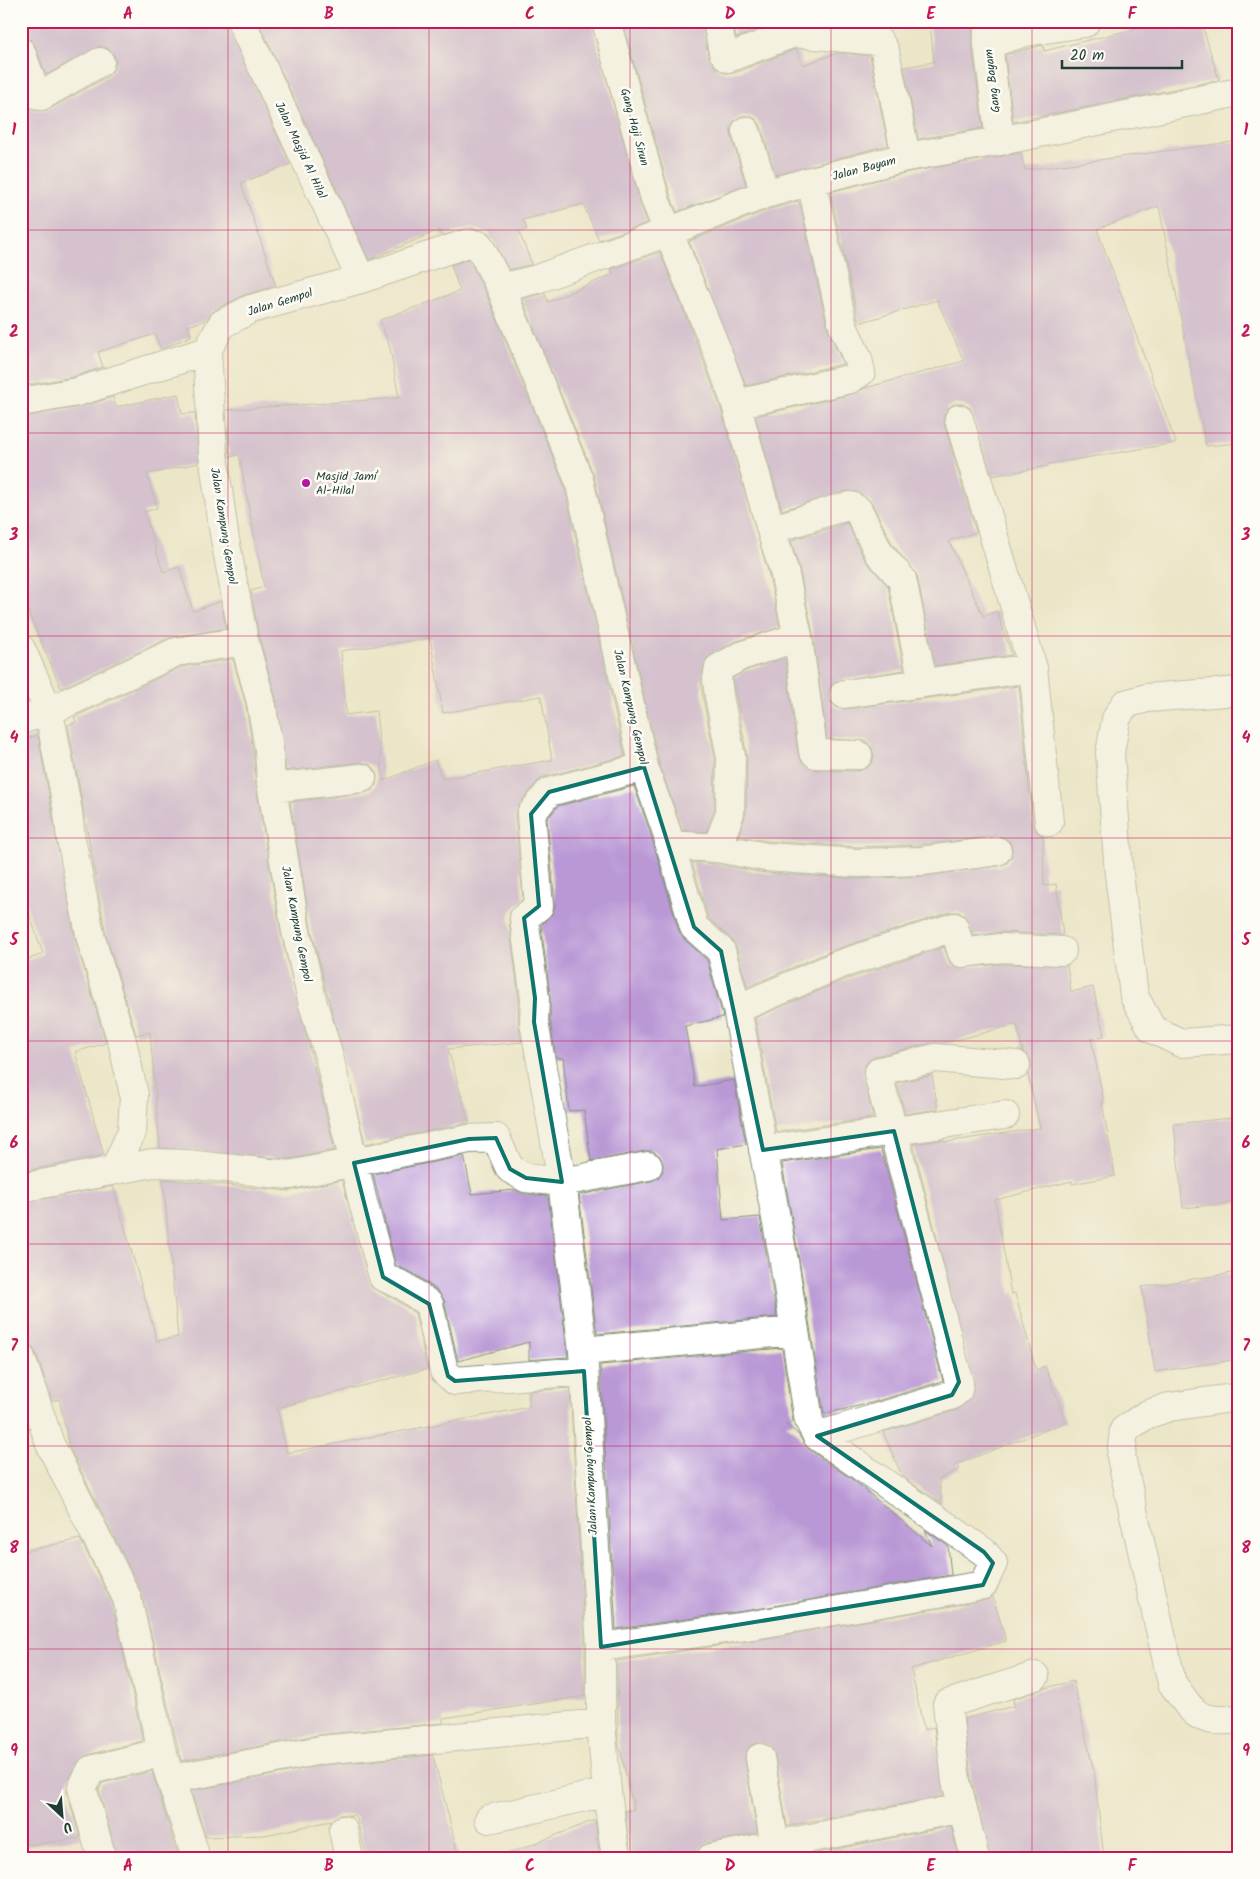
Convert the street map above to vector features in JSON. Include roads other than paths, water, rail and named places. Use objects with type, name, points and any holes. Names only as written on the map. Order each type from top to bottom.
[{"type":"street","name":"Jalan Masjid Al Hilal","points":[[241,21],[361,280]]},
{"type":"street","name":"Gang Haji Sirun","points":[[606,21],[656,202],[716,348],[736,404],[784,570],[798,637],[812,752],[816,754],[858,755]]},
{"type":"street","points":[[717,21],[723,52],[728,58],[794,33],[879,41],[885,51],[906,157]]},
{"type":"street","points":[[988,33],[1026,32],[1085,23]]},
{"type":"street","name":"Gang Bayam","points":[[988,33],[1000,141]]},
{"type":"street","points":[[21,52],[36,94],[41,96],[100,62]]},
{"type":"street","name":"Jalan Bayam","points":[[501,288],[537,279],[668,232],[765,194],[811,181],[906,157],[1000,141],[1239,92]]},
{"type":"street","points":[[746,131],[765,194]]},
{"type":"street","points":[[736,404],[850,379],[861,372],[858,359],[843,326],[811,181]]},
{"type":"street","name":"Jalan Gempol","points":[[207,351],[222,324],[251,309],[361,280],[468,243],[479,246],[501,288]]},
{"type":"street","name":"Jalan Kampung Gempol","points":[[501,288],[579,480],[644,767],[694,927],[722,951],[737,1009],[784,1262],[809,1421],[817,1436]]},
{"type":"street","points":[[21,402],[77,392],[207,351]]},
{"type":"street","name":"Jalan Kampung Gempol","points":[[207,351],[213,454],[224,534],[244,641],[261,702],[272,788],[296,932],[383,1277],[404,1286],[429,1304],[444,1371],[455,1381],[794,1331]]},
{"type":"street","points":[[959,419],[1033,668],[1049,822]]},
{"type":"street","points":[[771,530],[836,509],[851,506],[858,510],[879,553],[902,579],[923,683]]},
{"type":"street","points":[[718,848],[730,813],[732,757],[719,696],[717,679],[719,668],[741,656],[798,637]]},
{"type":"street","points":[[21,720],[49,711],[176,652],[244,641]]},
{"type":"street","points":[[21,649],[49,711],[68,812],[71,839],[91,939],[123,1045],[134,1095],[132,1131],[115,1169]]},
{"type":"street","points":[[844,694],[1033,668]]},
{"type":"street","points":[[1239,691],[1147,698],[1125,704],[1116,719],[1110,753],[1119,874],[1134,996],[1152,1029],[1181,1043],[1239,1039]]},
{"type":"street","name":"Jalan Kampung Gempol","points":[[616,1858],[606,1792],[601,1723],[601,1647],[584,1361],[562,1182],[534,1022],[535,998],[524,918],[539,906],[531,814],[549,792],[644,767]]},
{"type":"street","points":[[272,788],[362,778]]},
{"type":"street","points":[[669,845],[718,848],[766,857],[857,863],[922,861],[997,851]]},
{"type":"street","points":[[737,1009],[838,965],[954,927],[962,953],[1001,948],[1062,951]]},
{"type":"street","points":[[817,1436],[952,1395],[958,1390],[959,1382],[894,1131],[877,1077],[880,1071],[934,1058],[1016,1065]]},
{"type":"street","points":[[763,1150],[1006,1115]]},
{"type":"street","points":[[21,1188],[153,1163],[186,1164],[290,1175],[469,1139],[496,1138],[510,1169],[526,1178],[562,1182],[648,1166]]},
{"type":"street","points":[[21,1358],[50,1444],[127,1598],[162,1752],[194,1851]]},
{"type":"street","points":[[1239,1398],[1169,1407],[1146,1415],[1124,1430],[1120,1457],[1172,1683],[1193,1712],[1215,1721],[1239,1718]]},
{"type":"street","points":[[601,1647],[753,1625],[983,1585],[993,1563],[984,1552],[817,1436]]},
{"type":"street","points":[[975,1858],[956,1780],[947,1704],[1035,1676]]},
{"type":"street","points":[[172,1779],[321,1750],[601,1723]]},
{"type":"street","points":[[102,1858],[82,1788],[91,1770],[162,1752]]},
{"type":"street","points":[[760,1758],[776,1851]]},
{"type":"street","points":[[489,1819],[606,1792]]},
{"type":"street","points":[[711,1858],[776,1851],[962,1808]]},
{"type":"street","points":[[343,1830],[349,1858]]},
{"type":"place","name":"Masjid Jami' Al-Hilal","points":[[306,483]]}]
